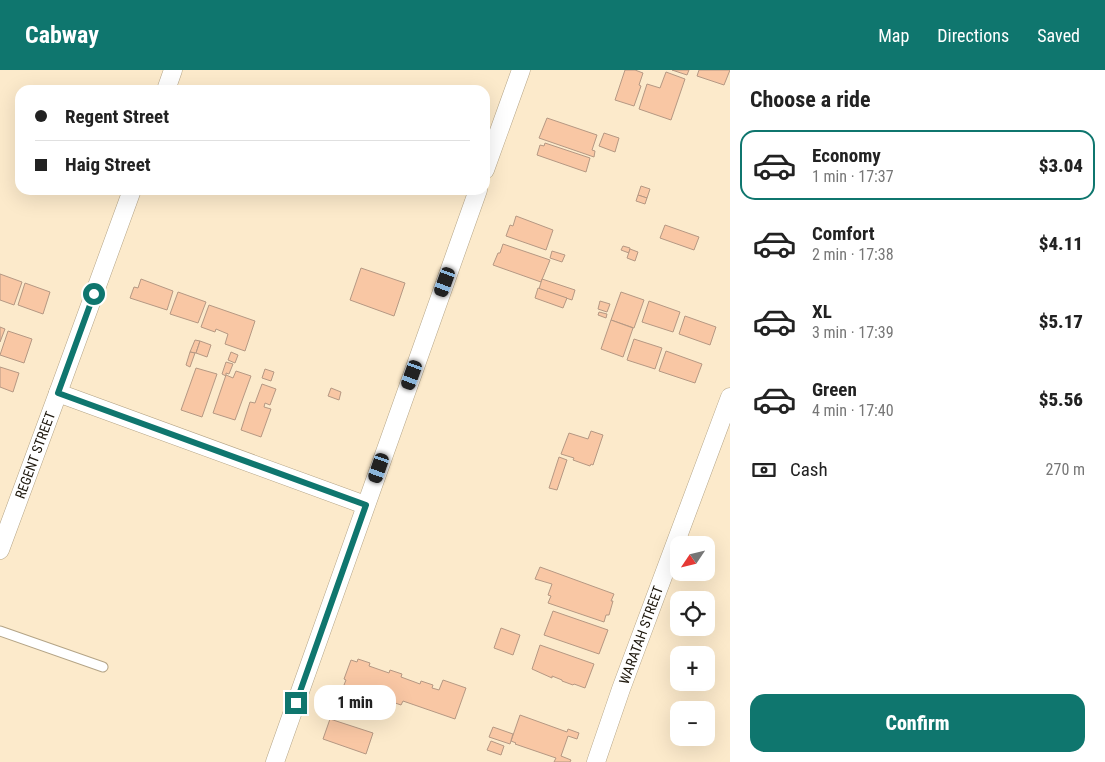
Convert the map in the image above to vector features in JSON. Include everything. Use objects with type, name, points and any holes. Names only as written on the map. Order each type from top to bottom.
[{"type":"street","points":[[168,85],[173,70]]},
{"type":"street","points":[[490,156],[520,70]]},
{"type":"street","name":"REGENT STREET","points":[[0,550],[130,195]]},
{"type":"street","points":[[281,760],[366,505],[476,195]]},
{"type":"street","points":[[58,393],[366,505]]},
{"type":"street","name":"WARATAH STREET","points":[[596,762],[621,689],[730,397]]},
{"type":"lane","points":[[0,631],[103,666]]},
{"type":"building","points":[[625,70],[635,70],[643,73],[634,106],[615,100]]},
{"type":"building","points":[[672,70],[689,70],[687,75]]},
{"type":"building","points":[[699,70],[730,70],[724,85],[697,76]]},
{"type":"building","points":[[666,72],[685,79],[671,120],[639,109],[647,84],[660,88]]},
{"type":"building","points":[[547,118],[597,135],[592,150],[595,151],[594,157],[539,138]]},
{"type":"building","points":[[604,133],[619,138],[615,152],[599,146]]},
{"type":"building","points":[[545,143],[590,158],[586,172],[537,155],[540,145],[544,146]]},
{"type":"building","points":[[641,186],[650,189],[647,198],[638,195]]},
{"type":"building","points":[[638,195],[647,198],[645,204],[636,201]]},
{"type":"building","points":[[516,216],[553,230],[546,250],[506,236],[510,225],[513,226]]},
{"type":"building","points":[[665,225],[699,237],[694,250],[660,238]]},
{"type":"building","points":[[503,244],[550,260],[541,282],[493,265]]},
{"type":"building","points":[[623,246],[630,248],[629,253],[621,250]]},
{"type":"building","points":[[630,249],[638,252],[635,261],[627,258]]},
{"type":"building","points":[[552,251],[565,255],[562,262],[550,258]]},
{"type":"building","points":[[361,268],[405,283],[394,316],[350,300]]},
{"type":"building","points":[[0,274],[22,282],[14,305],[0,300]]},
{"type":"building","points":[[141,279],[173,291],[167,310],[130,298],[134,287],[138,288]]},
{"type":"building","points":[[542,279],[575,290],[572,300],[539,289]]},
{"type":"building","points":[[25,283],[50,292],[43,314],[18,305]]},
{"type":"building","points":[[538,288],[567,298],[563,308],[535,298]]},
{"type":"building","points":[[178,292],[206,302],[198,323],[170,314]]},
{"type":"building","points":[[621,292],[644,300],[634,328],[611,320]]},
{"type":"building","points":[[600,301],[610,304],[607,312],[598,309]]},
{"type":"building","points":[[649,301],[680,312],[673,332],[642,322]]},
{"type":"building","points":[[209,305],[255,321],[245,351],[225,344],[228,334],[216,329],[215,332],[201,327]]},
{"type":"building","points":[[599,312],[607,314],[606,318],[598,315]]},
{"type":"building","points":[[685,316],[716,327],[710,345],[679,334]]},
{"type":"building","points":[[611,320],[633,328],[623,357],[601,349]]},
{"type":"building","points":[[0,327],[5,329],[0,342]]},
{"type":"building","points":[[8,331],[32,339],[24,363],[0,355]]},
{"type":"building","points":[[634,339],[662,348],[655,369],[627,360]]},
{"type":"building","points":[[195,340],[200,341],[196,353],[190,352]]},
{"type":"building","points":[[200,341],[211,345],[207,357],[196,353]]},
{"type":"building","points":[[666,351],[702,364],[695,383],[659,371]]},
{"type":"building","points":[[190,352],[195,353],[190,367],[186,365]]},
{"type":"building","points":[[231,352],[238,355],[235,363],[228,360]]},
{"type":"building","points":[[226,362],[233,364],[229,374],[226,373],[226,376],[222,374]]},
{"type":"building","points":[[0,367],[19,373],[13,392],[0,387]]},
{"type":"building","points":[[196,368],[217,374],[202,417],[181,410]]},
{"type":"building","points":[[265,369],[274,372],[271,381],[262,378]]},
{"type":"building","points":[[236,371],[251,376],[235,420],[213,413],[226,375],[233,378]]},
{"type":"building","points":[[262,384],[276,389],[270,405],[265,403],[264,407],[271,409],[261,437],[241,430],[250,402],[255,403]]},
{"type":"building","points":[[331,388],[341,392],[339,400],[328,396]]},
{"type":"building","points":[[591,431],[603,435],[593,465],[591,464],[590,466],[561,454],[569,433],[588,439]]},
{"type":"building","points":[[559,457],[567,460],[557,490],[549,488]]},
{"type":"building","points":[[540,567],[614,594],[609,615],[606,615],[604,622],[548,603],[551,596],[548,595],[552,584],[535,579]]},
{"type":"building","points":[[553,611],[608,630],[599,654],[544,635]]},
{"type":"building","points":[[501,628],[520,635],[513,655],[494,648]]},
{"type":"building","points":[[540,645],[594,664],[585,688],[552,676],[552,678],[532,669]]},
{"type":"building","points":[[358,659],[370,663],[369,666],[389,673],[390,670],[402,674],[401,677],[420,684],[421,681],[433,685],[432,688],[439,690],[443,680],[466,688],[455,719],[403,701],[401,705],[375,696],[377,692],[360,686],[358,690],[344,685],[346,680],[344,679],[351,660],[357,662]]},
{"type":"building","points":[[344,688],[375,698],[369,716],[338,706]]},
{"type":"building","points":[[520,715],[567,732],[568,729],[579,733],[577,739],[568,736],[561,756],[571,760],[570,762],[554,762],[556,758],[511,741]]},
{"type":"building","points":[[330,719],[373,733],[366,754],[323,739]]},
{"type":"building","points":[[493,727],[513,734],[510,744],[489,737]]},
{"type":"building","points":[[491,741],[504,746],[501,755],[487,750]]},
{"type":"route","points":[[94,294],[58,393],[366,505],[296,703]]}]
